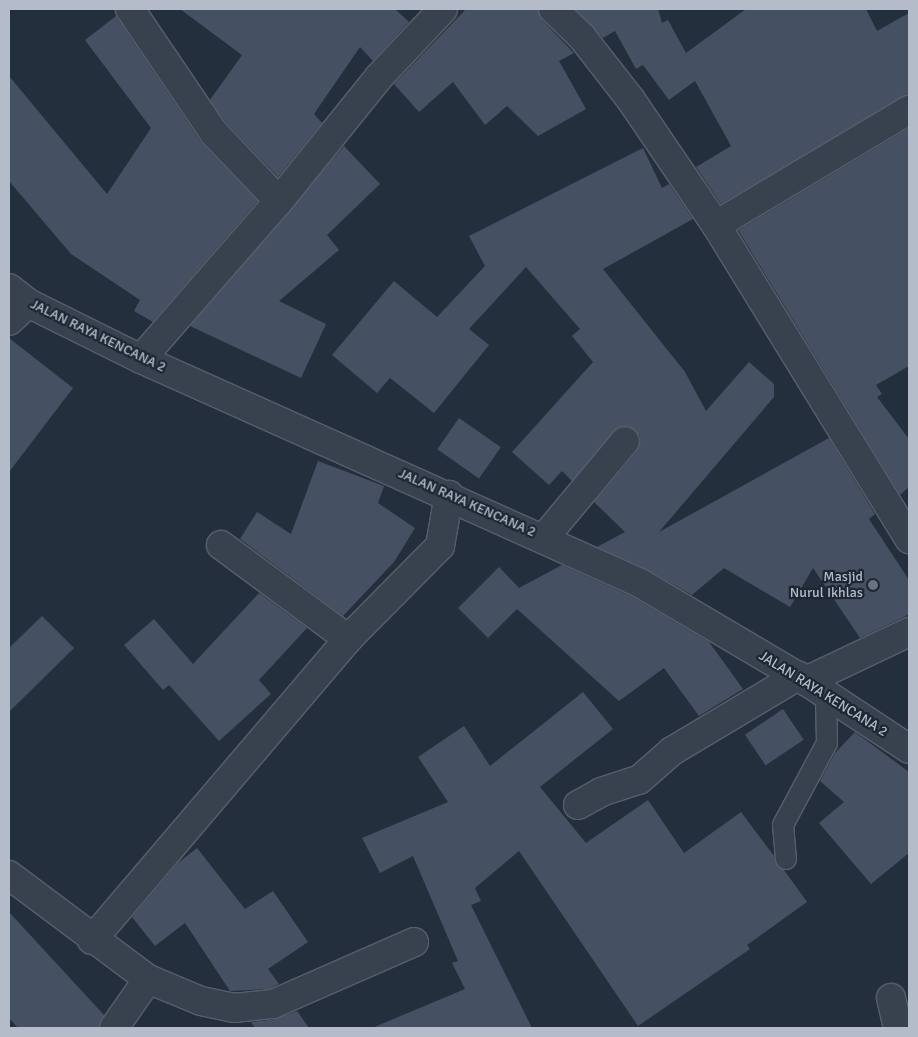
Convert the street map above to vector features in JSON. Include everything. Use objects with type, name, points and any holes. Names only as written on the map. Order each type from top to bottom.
[{"type":"street","points":[[130,9],[214,133],[280,201]]},
{"type":"street","points":[[141,359],[280,201],[379,77],[443,9]]},
{"type":"street","points":[[553,9],[582,37],[631,100],[716,225],[905,525]]},
{"type":"street","points":[[716,225],[909,110]]},
{"type":"street","name":"JALAN RAYA KENCANA 2","points":[[15,304],[449,495],[640,583],[810,684],[909,749]]},
{"type":"street","points":[[544,538],[625,440]]},
{"type":"street","points":[[92,940],[348,639],[440,546],[449,495]]},
{"type":"street","points":[[221,545],[348,639]]},
{"type":"street","points":[[578,805],[601,792],[639,780],[672,751],[810,684],[909,632]]},
{"type":"street","points":[[9,875],[92,940],[148,980],[201,1001],[226,1006],[273,1004],[414,942]]},
{"type":"street","points":[[114,1028],[148,980]]},
{"type":"street","points":[[891,998],[898,1028]]},
{"type":"lane","points":[[786,858],[783,826],[827,743],[810,684]]},
{"type":"building","points":[[180,9],[395,9],[409,22],[373,61],[360,47],[314,114],[322,123],[278,177],[226,123],[210,100],[242,55]]},
{"type":"building","points":[[466,9],[538,9],[542,20],[574,53],[559,61],[586,109],[538,136],[507,106],[485,125],[453,82],[419,112],[394,84]]},
{"type":"building","points":[[575,9],[658,9],[662,23],[668,20],[686,53],[746,9],[866,9],[877,31],[909,13],[909,94],[721,204],[696,167],[731,146],[695,81],[669,100],[643,65],[636,69],[615,31],[603,38]]},
{"type":"building","points":[[116,16],[201,142],[258,201],[153,322],[134,311],[140,300],[71,254],[9,181],[9,76],[107,194],[151,128],[85,40]]},
{"type":"building","points":[[909,128],[909,366],[876,385],[882,394],[877,397],[909,439],[909,487],[900,495],[738,230]]},
{"type":"building","points":[[344,146],[380,184],[327,235],[339,250],[279,301],[326,324],[301,378],[190,326]]},
{"type":"building","points":[[643,148],[662,188],[669,184],[693,219],[603,269],[685,372],[706,411],[749,362],[774,384],[774,397],[659,532],[829,438],[875,514],[869,519],[909,580],[909,614],[904,617],[860,638],[813,568],[790,607],[724,568],[692,595],[646,569],[597,547],[625,532],[594,502],[637,451],[640,436],[628,426],[619,427],[572,481],[562,471],[549,485],[512,452],[593,362],[572,336],[580,329],[526,267],[469,329],[489,345],[434,413],[390,378],[377,393],[332,355],[394,281],[437,317],[485,266],[469,236]]},
{"type":"building","points":[[9,338],[73,388],[9,472]]},
{"type":"building","points":[[459,418],[501,447],[479,478],[437,449]]},
{"type":"building","points":[[318,461],[384,486],[378,503],[415,528],[394,562],[343,616],[240,539],[257,512],[291,534]]},
{"type":"building","points":[[562,565],[633,597],[709,642],[743,689],[699,716],[664,668],[619,701],[517,609],[488,638],[458,608],[499,567],[519,588]]},
{"type":"building","points":[[259,593],[307,628],[259,680],[271,694],[219,741],[169,685],[163,690],[124,645],[154,619],[193,664]]},
{"type":"building","points":[[42,616],[74,648],[9,712],[9,648]]},
{"type":"building","points":[[583,692],[613,729],[540,787],[586,843],[648,800],[684,853],[741,812],[774,856],[777,866],[784,870],[807,902],[747,945],[750,949],[638,1026],[519,851],[475,888],[481,901],[471,905],[532,1028],[372,1028],[465,989],[452,963],[458,961],[413,856],[380,873],[362,838],[448,802],[418,757],[464,726],[490,766]]},
{"type":"building","points":[[783,709],[804,740],[766,765],[745,735]]},
{"type":"building","points":[[855,732],[909,772],[909,853],[871,884],[819,823],[844,802],[820,781],[835,753]]},
{"type":"building","points":[[197,848],[245,909],[273,891],[308,942],[268,969],[279,984],[269,989],[230,991],[185,923],[155,946],[132,917],[178,863]]},
{"type":"building","points":[[9,912],[104,1015],[99,1028],[18,1028],[9,1018]]},
{"type":"building","points":[[297,1011],[309,1028],[255,1028],[251,1022],[275,1019]]},
{"type":"place","name":"Masjid Nurul Ikhlas","points":[[873,585]]}]
